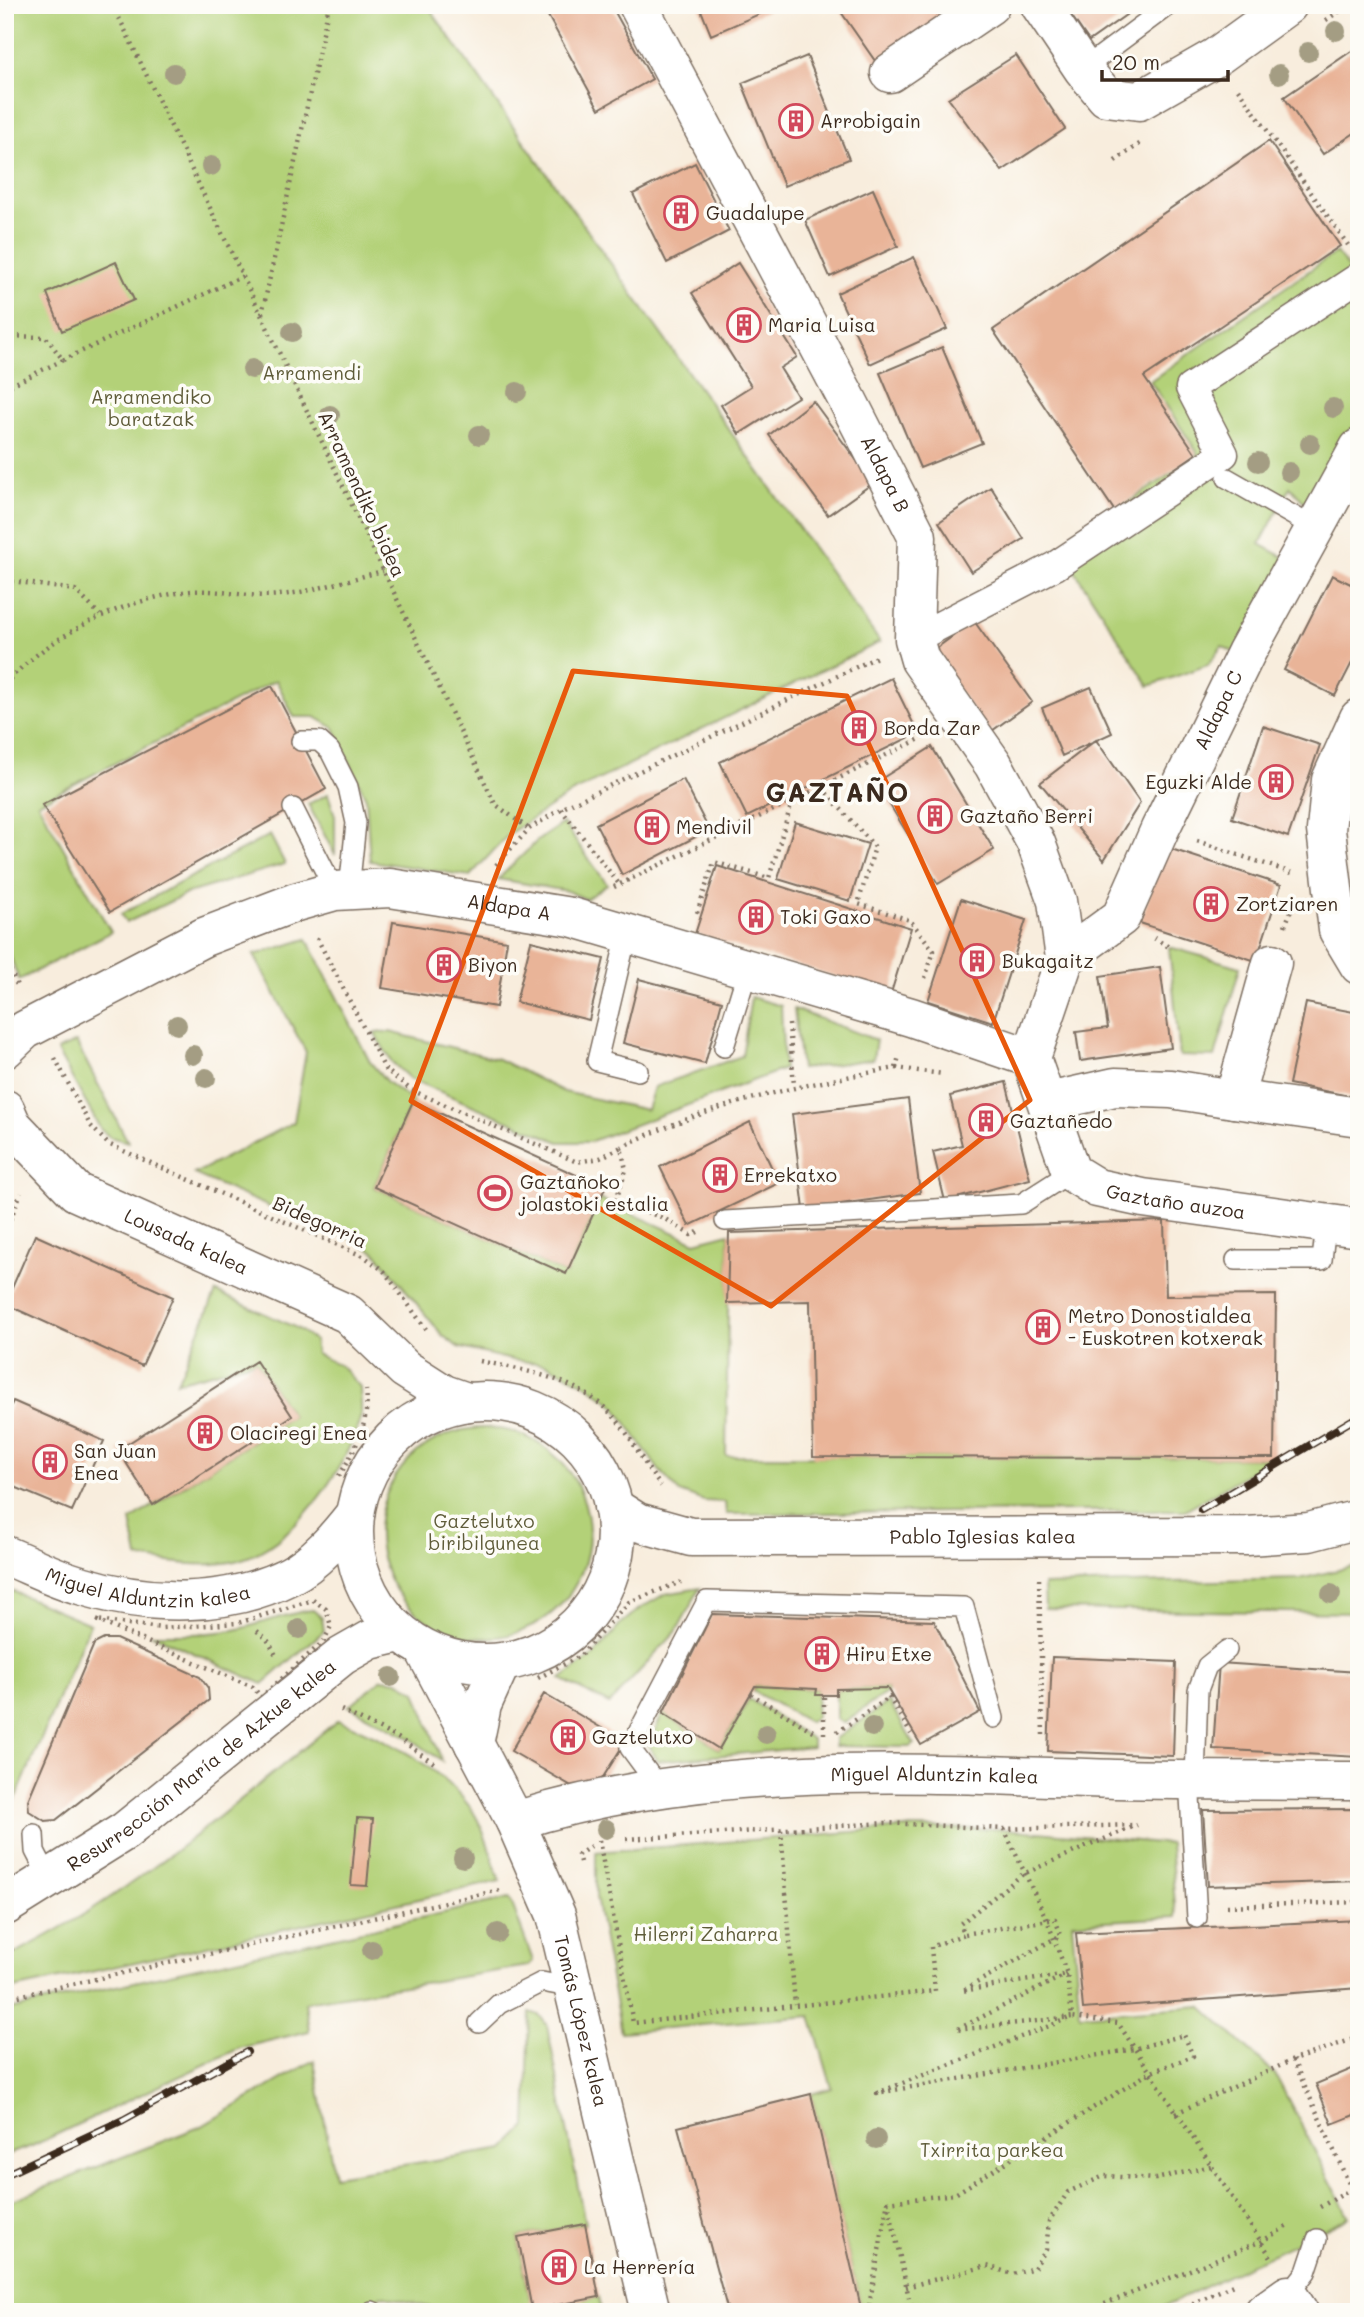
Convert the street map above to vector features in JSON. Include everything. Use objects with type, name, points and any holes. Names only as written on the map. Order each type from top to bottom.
[{"type":"street","name":"Aldapa B","points":[[638,5],[917,536],[914,639],[920,660],[992,764],[1036,843],[1057,901],[1065,958]]},
{"type":"street","points":[[890,73],[990,5]]},
{"type":"street","points":[[1040,5],[1083,69],[1106,97],[1139,101],[1216,57],[1288,5]]},
{"type":"street","points":[[914,639],[1055,566],[1224,454],[1190,388],[1359,276]]},
{"type":"street","name":"Aldapa C","points":[[1065,958],[1121,917],[1160,829],[1246,653],[1359,448]]},
{"type":"street","points":[[1359,719],[1331,780],[1318,882],[1338,930],[1359,965]]},
{"type":"street","name":"Aldapa A","points":[[5,1049],[36,1024],[204,937],[296,902],[342,890],[390,888],[571,917],[911,1017],[1037,1042]]},
{"type":"street","points":[[1065,958],[1037,1042],[1048,1102],[1071,1172]]},
{"type":"street","points":[[1234,1099],[1272,963]]},
{"type":"street","points":[[1048,1102],[1115,1087],[1171,1089],[1359,1117]]},
{"type":"street","name":"Lousada kalea","points":[[5,1109],[12,1125],[76,1192],[333,1306],[360,1323],[377,1366],[467,1402]]},
{"type":"street","name":"Gaztaño auzoa","points":[[1071,1172],[1097,1188],[1143,1198],[1343,1226]]},
{"type":"street","points":[[377,1366],[397,1397],[391,1440]]},
{"type":"street","points":[[474,1744],[482,1704],[514,1672],[583,1618],[608,1577],[616,1530],[614,1507],[595,1461],[561,1425],[516,1405],[491,1401],[467,1402],[433,1412],[391,1440],[344,1500],[365,1586],[374,1604],[412,1641],[448,1659],[514,1672]]},
{"type":"street","name":"Miguel Alduntzin kalea","points":[[5,1555],[78,1585],[145,1599],[212,1599],[252,1590],[290,1576],[324,1548],[344,1500]]},
{"type":"street","name":"Pablo Iglesias kalea","points":[[614,1507],[638,1522],[691,1537],[1247,1536],[1309,1532],[1359,1519]]},
{"type":"street","name":"Miguel Alduntzin kalea","points":[[290,1576],[325,1576],[365,1586]]},
{"type":"street","name":"Resurrección María de Azkue kalea","points":[[5,1906],[125,1831],[172,1796],[342,1656],[370,1640],[412,1641]]},
{"type":"street","name":"Tomás López kalea","points":[[412,1641],[474,1744],[516,1821],[556,1915],[651,2312]]},
{"type":"street","name":"Miguel Alduntzin kalea","points":[[516,1821],[576,1802],[658,1786],[753,1778],[900,1772],[1359,1780]]},
{"type":"lane","points":[[1083,69],[1169,5]]},
{"type":"lane","points":[[1227,478],[1315,528]]},
{"type":"lane","points":[[300,741],[319,741],[330,751],[348,787],[356,823],[342,890]]},
{"type":"lane","points":[[293,808],[342,890]]},
{"type":"lane","points":[[627,934],[597,1061],[638,1071]]},
{"type":"lane","points":[[724,1047],[748,969]]},
{"type":"lane","points":[[725,1221],[1021,1204],[1071,1172]]},
{"type":"lane","points":[[1236,1260],[1322,1260],[1343,1226]]},
{"type":"lane","points":[[658,1786],[630,1748],[707,1601],[964,1607],[995,1718]]},
{"type":"lane","points":[[1197,1918],[1192,1779],[1198,1689],[1207,1666],[1227,1650]]},
{"type":"lane","points":[[34,1834],[35,1851],[50,1880]]},
{"type":"lane","points":[[479,2023],[499,2004],[525,1988],[542,1982],[574,1988]]},
{"type":"lane","points":[[1284,2306],[1306,2272],[1317,2239]]},
{"type":"path","name":"Arramendiko bidea","points":[[113,5],[495,804],[529,829],[561,809]]},
{"type":"path","points":[[261,315],[329,5]]},
{"type":"path","points":[[1233,82],[1351,248]]},
{"type":"path","points":[[5,388],[243,276]]},
{"type":"path","points":[[5,336],[46,337],[63,360]]},
{"type":"path","points":[[5,684],[22,666],[100,615],[184,591],[279,596],[383,570]]},
{"type":"path","points":[[5,580],[75,590],[100,615]]},
{"type":"path","points":[[899,751],[619,884],[561,809],[914,639]]},
{"type":"path","points":[[313,929],[385,1069],[411,1090],[577,1162],[600,1157],[666,1125],[794,1085],[896,1068],[934,951],[910,920],[858,904],[875,847],[822,788]]},
{"type":"path","points":[[695,919],[714,862],[769,878],[792,802]]},
{"type":"path","points":[[1160,829],[1318,882],[1272,963]]},
{"type":"path","name":"Bidegorria","points":[[5,957],[36,1024],[90,1125],[101,1139],[365,1257],[384,1271],[427,1331]]},
{"type":"path","points":[[788,1012],[794,1085]]},
{"type":"path","points":[[621,1147],[626,1170],[616,1200],[665,1219]]},
{"type":"path","points":[[5,1232],[22,1192]]},
{"type":"path","points":[[471,1359],[541,1373],[580,1388],[616,1419],[660,1485],[670,1492]]},
{"type":"path","points":[[344,1500],[369,1409],[377,1366]]},
{"type":"path","points":[[1039,1579],[1043,1742]]},
{"type":"path","points":[[514,1672],[580,1656],[629,1602],[675,1582],[688,1581]]},
{"type":"path","points":[[216,1625],[246,1621],[313,1600],[326,1609],[331,1626],[324,1641],[261,1697]]},
{"type":"path","points":[[751,1694],[824,1736],[835,1733],[890,1697],[917,1744]]},
{"type":"path","points":[[824,1695],[824,1746]]},
{"type":"path","points":[[334,1707],[398,1738],[442,1769]]},
{"type":"path","points":[[581,1868],[579,1855],[599,1840],[886,1823],[1004,1829],[1047,1920]]},
{"type":"path","points":[[965,1934],[960,1924],[1023,1874],[1137,1825]]},
{"type":"path","points":[[781,1830],[795,2005]]},
{"type":"path","points":[[599,1840],[633,2022],[935,1991],[931,1947],[965,1934],[1055,1919],[1061,1934],[962,1991],[1067,1974]]},
{"type":"path","points":[[5,1999],[503,1889]]},
{"type":"path","points":[[1219,1906],[1359,1902]]},
{"type":"path","points":[[1054,1939],[1067,1974],[1072,2017]]},
{"type":"path","points":[[1067,1974],[956,2030],[1072,2017],[1118,2023],[1262,2241]]},
{"type":"path","points":[[888,2202],[955,2194],[1149,2073],[1193,2056],[1184,2035],[1134,2049],[877,2093],[1072,2017]]},
{"type":"path","points":[[1176,2113],[1293,2060],[1359,2037]]},
{"type":"path","points":[[1293,2060],[1351,2188],[1359,2196]]},
{"type":"path","points":[[906,2287],[986,2266],[1013,2274],[1034,2268],[1046,2250],[1049,2221],[1068,2192],[1104,2176],[1156,2179],[1211,2166]]},
{"type":"path","points":[[1318,2208],[1359,2185]]},
{"type":"path","points":[[888,2202],[912,2312]]},
{"type":"path","points":[[868,2312],[888,2202]]},
{"type":"path","points":[[1085,2312],[1262,2241],[1296,2221]]},
{"type":"highlighted area","points":[[573,671],[847,696],[1030,1100],[771,1306],[411,1101]]},
{"type":"green space","name":"Arramendi","points":[[5,5],[427,5],[880,642],[573,792],[510,833],[470,876],[370,861],[366,798],[334,728],[315,717],[294,717],[276,680],[38,803],[111,932],[19,980],[5,942]]},
{"type":"green space","points":[[1336,252],[1359,282],[1359,431],[1320,502],[1303,501],[1290,487],[1260,544],[1287,559],[1235,653],[1222,646],[1208,665],[1149,686],[1060,548],[1199,455],[1150,381]]},
{"type":"green space","points":[[328,794],[335,816],[335,855],[308,804]]},
{"type":"green space","points":[[563,823],[607,884],[586,899],[567,891],[498,879],[537,841]]},
{"type":"green space","points":[[270,835],[285,864],[188,893],[126,923],[121,914]]},
{"type":"green space","points":[[307,939],[370,1062],[387,1082],[413,1101],[374,1187],[566,1274],[600,1199],[695,1242],[729,1233],[726,1456],[1274,1458],[1185,1510],[726,1514],[725,1502],[704,1501],[679,1492],[658,1469],[614,1405],[587,1385],[546,1364],[512,1360],[458,1347],[442,1335],[376,1253],[349,1237],[313,1226],[194,1174],[294,1122],[306,1052],[254,955]]},
{"type":"green space","points":[[1169,947],[1240,967],[1215,1057],[1180,1056]]},
{"type":"green space","points":[[751,997],[781,1006],[784,1069],[589,1142],[559,1142],[410,1079],[392,1062],[374,1033],[390,1032],[498,1059],[564,1092],[647,1110],[654,1087],[742,1056]]},
{"type":"green space","points":[[794,1009],[876,1040],[873,1059],[801,1069]]},
{"type":"green space","points":[[76,1042],[128,1142],[110,1137],[101,1130],[57,1051]]},
{"type":"green space","points":[[216,1292],[297,1328],[314,1340],[316,1354],[341,1366],[360,1387],[360,1419],[342,1461],[314,1503],[297,1523],[259,1552],[239,1560],[214,1564],[138,1558],[131,1520],[292,1416],[256,1361],[177,1382]]},
{"type":"green space","name":"Gaztelutxo biribilgunea","points":[[484,1428],[505,1430],[524,1436],[543,1445],[559,1458],[572,1474],[581,1493],[587,1512],[587,1554],[581,1573],[572,1592],[559,1608],[543,1621],[524,1630],[505,1636],[484,1638],[463,1636],[444,1630],[425,1621],[409,1608],[396,1592],[387,1573],[381,1554],[379,1533],[381,1512],[387,1493],[396,1474],[409,1458],[425,1445],[444,1436],[463,1430]]},
{"type":"green space","points":[[1359,1565],[1359,1613],[1045,1609],[1044,1585],[1300,1579]]},
{"type":"green space","points":[[5,1588],[90,1624],[5,1824]]},
{"type":"green space","points":[[700,1588],[676,1632],[609,1704],[561,1679],[594,1655],[622,1623],[639,1609],[665,1594]]},
{"type":"green space","points":[[313,1610],[322,1618],[324,1631],[263,1684],[151,1634],[224,1632]]},
{"type":"green space","points":[[382,1679],[399,1681],[416,1692],[442,1761],[410,1738],[349,1706]]},
{"type":"green space","points":[[755,1686],[817,1689],[816,1717],[809,1722],[753,1691]]},
{"type":"green space","points":[[887,1688],[889,1691],[843,1723],[836,1719],[836,1689]]},
{"type":"green space","points":[[749,1699],[812,1739],[812,1747],[658,1761],[648,1745],[663,1713],[719,1749]]},
{"type":"green space","points":[[889,1702],[914,1744],[909,1747],[835,1746],[835,1739]]},
{"type":"green space","points":[[338,1720],[393,1745],[445,1780],[472,1810],[481,1826],[500,1881],[5,1991],[5,1958],[94,1908],[178,1849]]},
{"type":"green space","name":"Txirrita parkea","points":[[904,1828],[1004,1829],[1170,1844],[1176,1917],[1072,1923],[1080,2015],[1201,2006],[1275,2074],[1349,2217],[1153,2312],[862,2312],[811,2094],[832,2088],[811,2016],[621,2032],[596,1897],[596,1852]]},
{"type":"green space","points":[[510,1898],[533,1961],[528,1966],[305,2002],[309,2031],[240,2048],[32,2146],[5,2155],[5,2011]]},
{"type":"green space","points":[[530,2012],[539,2015],[547,2025],[585,2224],[518,2237],[532,2310],[599,2297],[602,2312],[449,2312],[381,2295],[361,2312],[5,2312],[5,2203],[202,2126],[314,2060],[334,2176],[504,2149],[526,2127]]},
{"type":"building","points":[[542,5],[611,5],[652,79],[599,109]]},
{"type":"building","points":[[699,5],[780,5],[711,35]]},
{"type":"building","points":[[851,5],[962,5],[880,68],[841,12]]},
{"type":"building","points":[[1064,5],[1140,5],[1089,41]]},
{"type":"building","points":[[1359,46],[1359,130],[1323,154],[1284,97]]},
{"type":"building","points":[[1016,55],[1065,129],[1002,171],[948,98]]},
{"type":"building","name":"Arrobigain","points":[[807,56],[849,159],[784,186],[742,83]]},
{"type":"building","points":[[1269,141],[1340,246],[1144,377],[1196,454],[1114,510],[993,330]]},
{"type":"building","name":"Guadalupe","points":[[695,163],[729,231],[667,263],[633,194]]},
{"type":"building","points":[[873,189],[898,246],[830,277],[805,220]]},
{"type":"building","points":[[914,257],[947,329],[870,364],[837,293]]},
{"type":"building","points":[[116,262],[134,300],[62,331],[47,293]]},
{"type":"building","name":"Maria Luisa","points":[[738,263],[797,357],[780,368],[798,397],[739,434],[721,405],[751,386],[692,293]]},
{"type":"building","points":[[942,347],[982,443],[920,468],[880,373]]},
{"type":"building","points":[[813,401],[873,483],[828,515],[769,435]]},
{"type":"building","points":[[991,487],[1024,539],[971,572],[939,522]]},
{"type":"building","points":[[1332,575],[1359,588],[1359,649],[1335,696],[1284,670]]},
{"type":"building","points":[[974,621],[1032,702],[989,733],[931,652]]},
{"type":"building","points":[[891,678],[918,733],[747,817],[720,762]]},
{"type":"building","points":[[272,686],[326,789],[110,912],[42,805]]},
{"type":"building","points":[[1091,687],[1112,733],[1062,756],[1042,708]]},
{"type":"building","name":"Eguzki Alde","points":[[1263,726],[1320,745],[1288,837],[1232,818]]},
{"type":"building","points":[[1096,740],[1140,803],[1104,860],[1040,783]]},
{"type":"building","name":"Gaztaño Berri","points":[[932,747],[994,850],[938,884],[876,782]]},
{"type":"building","name":"Mendivil","points":[[683,779],[709,830],[622,875],[596,824]]},
{"type":"building","points":[[795,822],[868,844],[850,901],[778,879]]},
{"type":"building","name":"Zortziaren","points":[[1165,847],[1281,885],[1256,961],[1140,923]]},
{"type":"building","points":[[717,866],[911,928],[891,993],[695,934]]},
{"type":"building","name":"Bukagaitz","points":[[961,899],[1026,920],[993,1022],[928,1001]]},
{"type":"building","name":"Biyon","points":[[393,922],[507,941],[496,1007],[382,988]]},
{"type":"building","points":[[531,941],[604,959],[589,1020],[516,1002]]},
{"type":"building","points":[[1160,967],[1171,1048],[1080,1061],[1076,1032],[1108,1028],[1100,976]]},
{"type":"building","points":[[639,979],[722,1001],[705,1064],[623,1043]]},
{"type":"building","points":[[1306,1003],[1359,1013],[1359,1098],[1289,1084]]},
{"type":"building","name":"Gaztañedo","points":[[1006,1082],[1030,1179],[945,1201],[933,1152],[962,1145],[950,1096]]},
{"type":"building","points":[[908,1099],[920,1193],[804,1209],[792,1114]]},
{"type":"building","name":"Gaztañoko jolastoki estalia","points":[[413,1101],[605,1188],[566,1274],[374,1187]]},
{"type":"building","name":"Errekatxo","points":[[750,1122],[779,1183],[689,1226],[660,1167]]},
{"type":"building","name":"Metro Donostialdea - Euskotren kotxerak","points":[[1164,1221],[1166,1296],[1276,1295],[1274,1458],[813,1457],[810,1301],[727,1303],[729,1233]]},
{"type":"building","points":[[35,1235],[173,1297],[142,1366],[5,1304]]},
{"type":"building","name":"Olaciregi Enea","points":[[256,1361],[292,1416],[153,1505],[118,1450]]},
{"type":"building","name":"San Juan Enea","points":[[13,1401],[104,1441],[72,1511],[5,1483],[5,1418]]},
{"type":"building","name":"Hiru Etxe","points":[[712,1614],[934,1621],[980,1712],[921,1745],[887,1688],[836,1689],[836,1695],[816,1695],[817,1689],[755,1686],[719,1749],[663,1713]]},
{"type":"building","points":[[104,1639],[116,1639],[200,1677],[208,1688],[209,1700],[56,1820],[45,1821],[29,1811],[28,1800],[94,1644]]},
{"type":"building","points":[[1052,1657],[1176,1662],[1173,1756],[1048,1751]]},
{"type":"building","points":[[1219,1663],[1359,1672],[1359,1757],[1213,1749]]},
{"type":"building","name":"Gaztelutxo","points":[[544,1694],[625,1742],[600,1782],[575,1788],[511,1751]]},
{"type":"building","points":[[1359,1809],[1359,1881],[1208,1886],[1203,1810]]},
{"type":"building","points":[[357,1818],[373,1819],[367,1886],[351,1885]]},
{"type":"building","points":[[1359,1920],[1359,1988],[1083,2009],[1076,1933]]},
{"type":"building","points":[[1359,2066],[1359,2113],[1332,2124],[1316,2084]]},
{"type":"building","points":[[811,2094],[862,2312],[728,2312],[678,2127]]},
{"type":"building","name":"La Herrería","points":[[585,2224],[599,2297],[532,2310],[518,2237]]},
{"type":"railway","points":[[1201,1510],[1359,1416]]},
{"type":"railway","points":[[5,2175],[123,2120],[247,2052]]},
{"type":"place","name":"Arrobigain","points":[[796,121]]},
{"type":"place","name":"Guadalupe","points":[[681,213]]},
{"type":"place","name":"Maria Luisa","points":[[744,325]]},
{"type":"place","name":"Borda Zar","points":[[859,728]]},
{"type":"place","name":"Eguzki Alde","points":[[1276,782]]},
{"type":"place","name":"Gaztaño Berri","points":[[935,816]]},
{"type":"place","name":"Mendivil","points":[[652,827]]},
{"type":"place","name":"Zortziaren","points":[[1211,904]]},
{"type":"place","name":"Toki Gaxo","points":[[756,917]]},
{"type":"place","name":"Bukagaitz","points":[[977,961]]},
{"type":"place","name":"Biyon","points":[[444,965]]},
{"type":"place","name":"Gaztañedo","points":[[986,1121]]},
{"type":"place","name":"Errekatxo","points":[[720,1175]]},
{"type":"place","name":"Gaztañoko jolastoki estalia","points":[[495,1193]]},
{"type":"place","name":"Metro Donostialdea - Euskotren kotxerak","points":[[1043,1327]]},
{"type":"place","name":"Olaciregi Enea","points":[[205,1433]]},
{"type":"place","name":"San Juan Enea","points":[[50,1462]]},
{"type":"place","name":"Hiru Etxe","points":[[822,1654]]},
{"type":"place","name":"Gaztelutxo","points":[[568,1737]]},
{"type":"place","name":"La Herrería","points":[[559,2267]]},
{"type":"district","name":"GAZTAÑO","points":[[838,793]]},
{"type":"park label","name":"Arramendiko baratzak","points":[[151,408]]},
{"type":"park label","name":"Hilerri Zaharra","points":[[706,1934]]}]
